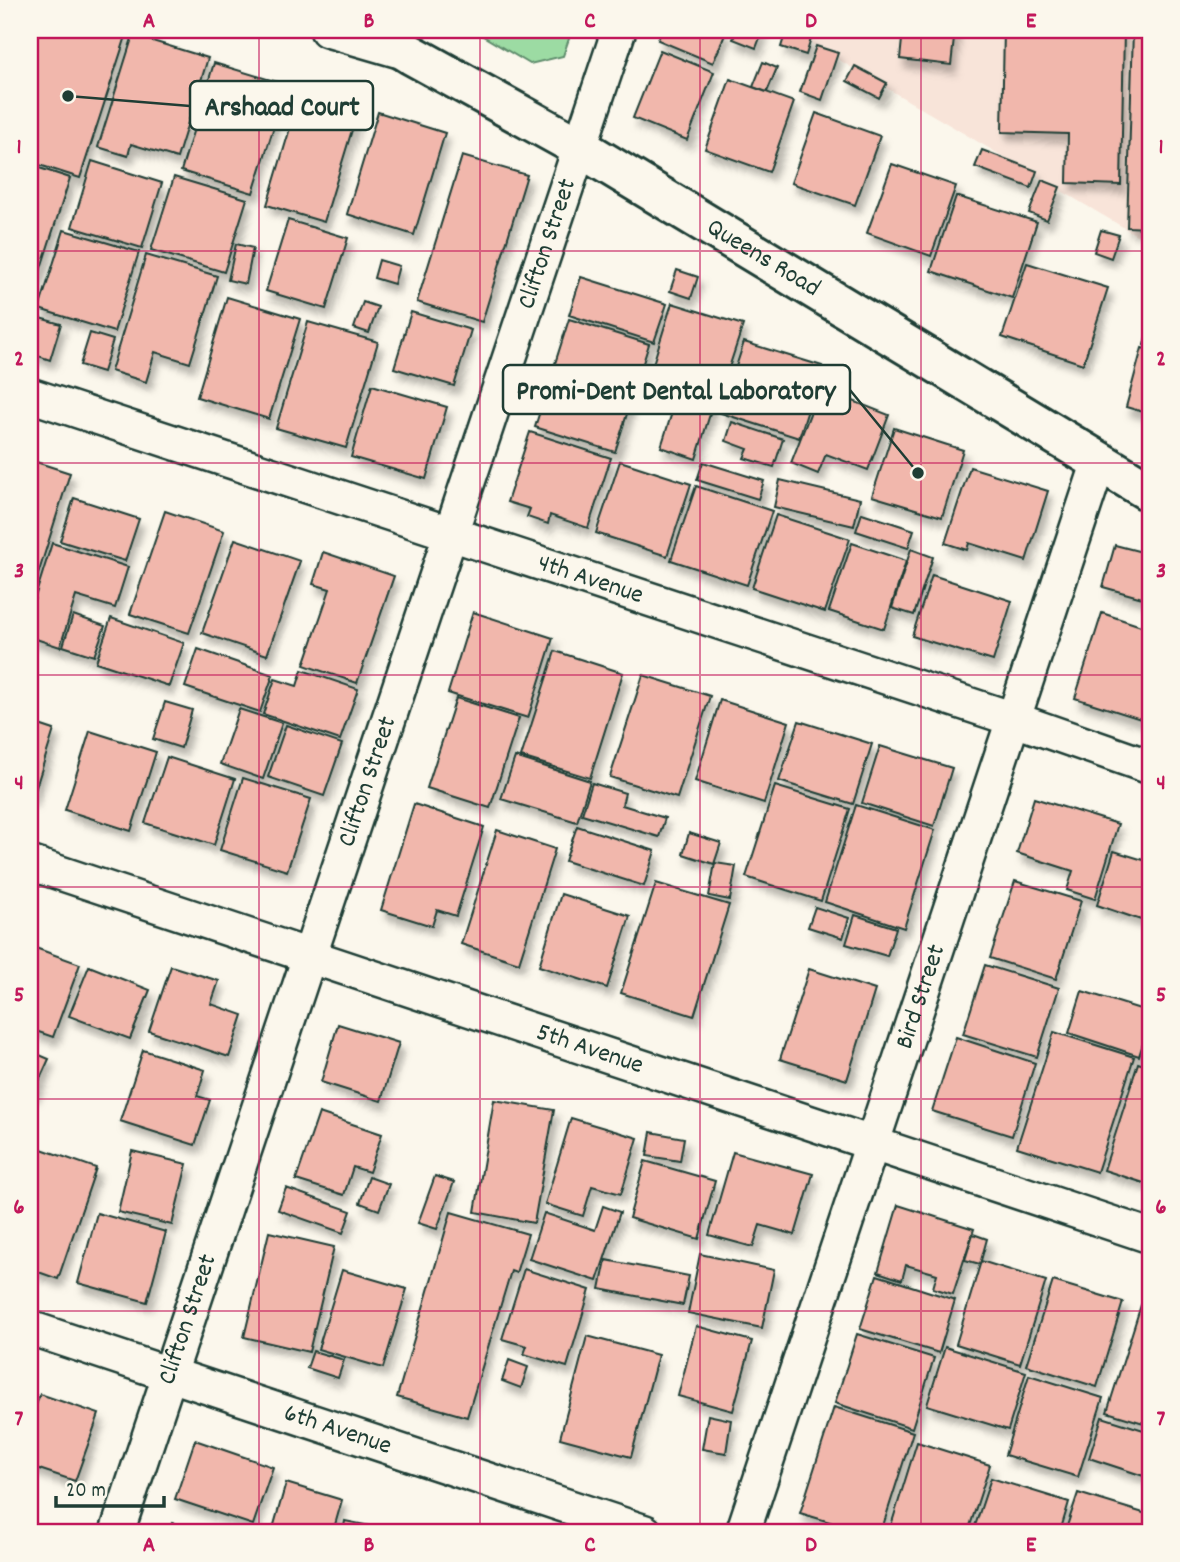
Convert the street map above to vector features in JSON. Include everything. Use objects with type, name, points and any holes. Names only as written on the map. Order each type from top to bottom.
[{"type":"street","points":[[327,30],[412,55]]},
{"type":"street","name":"Queens Road","points":[[372,30],[579,147],[1150,492]]},
{"type":"street","name":"Clifton Street","points":[[117,1532],[619,30]]},
{"type":"street","name":"4th Avenue","points":[[30,396],[1013,719],[1150,767]]},
{"type":"street","name":"Bird Street","points":[[743,1532],[1099,462]]},
{"type":"street","name":"5th Avenue","points":[[30,863],[1150,1236]]},
{"type":"street","name":"6th Avenue","points":[[30,1328],[645,1532]]},
{"type":"shaded area","points":[[788,30],[1150,30],[1150,243]]},
{"type":"green space","points":[[473,30],[572,30],[563,56],[530,64]]},
{"type":"building","points":[[30,30],[128,30],[80,178],[30,162]]},
{"type":"building","points":[[662,30],[727,30],[713,63],[658,40]]},
{"type":"building","points":[[737,30],[763,30],[756,48],[733,39]]},
{"type":"building","points":[[903,30],[955,30],[951,65],[900,59]]},
{"type":"building","points":[[1004,30],[1124,30],[1121,185],[1067,183],[1068,134],[1002,132]]},
{"type":"building","points":[[1133,30],[1150,30],[1150,228],[1127,227]]},
{"type":"building","points":[[786,31],[811,39],[806,55],[781,47]]},
{"type":"building","points":[[133,35],[208,58],[177,158],[131,144],[128,156],[98,147]]},
{"type":"building","points":[[816,46],[838,53],[822,100],[800,92]]},
{"type":"building","points":[[660,50],[714,72],[687,140],[633,118]]},
{"type":"building","points":[[763,62],[777,68],[767,92],[753,87]]},
{"type":"building","points":[[214,63],[287,85],[253,193],[181,171]]},
{"type":"building","points":[[855,66],[887,83],[879,98],[847,81]]},
{"type":"building","points":[[730,79],[794,102],[769,172],[705,149]]},
{"type":"building","points":[[292,87],[359,107],[324,222],[267,205],[291,125],[282,122]]},
{"type":"building","points":[[378,112],[445,133],[414,235],[347,214]]},
{"type":"building","points":[[816,113],[880,136],[855,205],[791,183]]},
{"type":"building","points":[[982,150],[1037,171],[1031,188],[975,167]]},
{"type":"building","points":[[462,156],[527,175],[482,322],[417,302]]},
{"type":"building","points":[[92,161],[162,183],[142,248],[72,227]]},
{"type":"building","points":[[892,164],[956,186],[931,256],[867,233]]},
{"type":"building","points":[[30,165],[70,178],[30,302]]},
{"type":"building","points":[[174,177],[247,199],[224,272],[151,250]]},
{"type":"building","points":[[1042,180],[1060,187],[1047,220],[1029,213]]},
{"type":"building","points":[[956,196],[1037,222],[1012,298],[931,271]]},
{"type":"building","points":[[288,220],[348,238],[326,309],[266,291]]},
{"type":"building","points":[[64,230],[139,252],[114,332],[39,309]]},
{"type":"building","points":[[1101,230],[1119,235],[1111,258],[1094,252]]},
{"type":"building","points":[[236,244],[253,248],[246,284],[228,280]]},
{"type":"building","points":[[146,255],[217,276],[190,363],[155,352],[146,382],[111,371]]},
{"type":"building","points":[[379,260],[399,266],[394,284],[374,278]]},
{"type":"building","points":[[1027,263],[1108,288],[1083,364],[1002,337]]},
{"type":"building","points":[[677,270],[698,277],[691,298],[670,291]]},
{"type":"building","points":[[581,277],[667,304],[654,342],[569,315]]},
{"type":"building","points":[[227,297],[300,319],[269,419],[197,397]]},
{"type":"building","points":[[363,302],[378,307],[369,333],[354,328]]},
{"type":"building","points":[[672,303],[743,325],[723,386],[653,364]]},
{"type":"building","points":[[411,312],[471,330],[454,386],[394,368]]},
{"type":"building","points":[[36,317],[61,324],[50,360],[30,353],[30,338]]},
{"type":"building","points":[[569,319],[649,344],[615,452],[535,427]]},
{"type":"building","points":[[308,322],[378,342],[346,448],[276,428]]},
{"type":"building","points":[[1150,325],[1150,347],[1144,345]]},
{"type":"building","points":[[90,333],[113,340],[103,372],[80,365]]},
{"type":"building","points":[[744,342],[822,366],[799,438],[721,413]]},
{"type":"building","points":[[1142,348],[1150,350],[1150,414],[1126,407]]},
{"type":"building","points":[[670,381],[716,395],[696,459],[661,447],[674,406],[663,402]]},
{"type":"building","points":[[372,385],[447,407],[426,479],[351,457]]},
{"type":"building","points":[[820,388],[889,415],[868,470],[826,454],[818,474],[791,463]]},
{"type":"building","points":[[732,422],[783,439],[774,467],[744,458],[748,449],[726,441]]},
{"type":"building","points":[[894,428],[963,450],[942,517],[872,496]]},
{"type":"building","points":[[530,432],[611,458],[588,528],[550,515],[548,524],[527,517],[530,509],[507,502]]},
{"type":"building","points":[[30,460],[70,473],[30,600]]},
{"type":"building","points":[[620,461],[691,484],[667,556],[596,533]]},
{"type":"building","points":[[703,462],[764,481],[758,499],[697,480]]},
{"type":"building","points":[[970,467],[1048,491],[1026,561],[969,543],[967,550],[945,543]]},
{"type":"building","points":[[780,480],[860,499],[854,526],[774,507]]},
{"type":"building","points":[[696,486],[772,511],[747,585],[671,560]]},
{"type":"building","points":[[74,498],[139,519],[125,561],[60,541]]},
{"type":"building","points":[[165,511],[224,531],[189,633],[130,614]]},
{"type":"building","points":[[862,513],[914,530],[908,548],[856,531]]},
{"type":"building","points":[[776,515],[850,539],[825,612],[752,588]]},
{"type":"building","points":[[235,539],[300,561],[267,655],[202,633]]},
{"type":"building","points":[[52,543],[128,567],[115,608],[76,596],[60,647],[30,637],[30,613]]},
{"type":"building","points":[[852,543],[906,561],[884,629],[829,611]]},
{"type":"building","points":[[1115,545],[1150,554],[1150,584],[1146,599],[1103,587]]},
{"type":"building","points":[[911,549],[933,557],[914,615],[892,608]]},
{"type":"building","points":[[323,552],[394,576],[357,683],[304,665],[330,589],[313,584]]},
{"type":"building","points":[[932,575],[1012,601],[993,661],[912,636]]},
{"type":"building","points":[[473,612],[553,638],[528,718],[448,693]]},
{"type":"building","points":[[1102,613],[1150,629],[1150,722],[1075,698]]},
{"type":"building","points":[[73,615],[105,626],[94,656],[63,646]]},
{"type":"building","points":[[111,618],[184,643],[169,686],[96,662]]},
{"type":"building","points":[[198,649],[273,675],[260,712],[185,687]]},
{"type":"building","points":[[555,651],[623,673],[590,778],[521,757]]},
{"type":"building","points":[[302,670],[358,689],[340,740],[263,714],[275,679],[297,686]]},
{"type":"building","points":[[643,675],[710,696],[677,798],[610,777]]},
{"type":"building","points":[[456,698],[519,718],[490,808],[427,788]]},
{"type":"building","points":[[720,700],[789,722],[764,803],[695,781]]},
{"type":"building","points":[[165,702],[192,710],[181,748],[153,739]]},
{"type":"building","points":[[239,709],[282,723],[263,779],[220,764]]},
{"type":"building","points":[[799,721],[872,744],[853,804],[779,781]]},
{"type":"building","points":[[30,722],[54,730],[32,800],[30,799]]},
{"type":"building","points":[[286,725],[342,744],[324,796],[268,777]]},
{"type":"building","points":[[90,731],[156,752],[131,831],[65,810]]},
{"type":"building","points":[[880,746],[952,768],[934,826],[862,803]]},
{"type":"building","points":[[167,757],[235,779],[214,845],[145,823]]},
{"type":"building","points":[[515,757],[590,781],[577,822],[501,799]]},
{"type":"building","points":[[243,778],[311,799],[287,871],[220,850]]},
{"type":"building","points":[[592,783],[625,793],[622,805],[665,818],[659,837],[582,814]]},
{"type":"building","points":[[775,786],[850,809],[821,901],[746,877]]},
{"type":"building","points":[[1034,798],[1118,824],[1095,899],[1067,890],[1073,871],[1017,853]]},
{"type":"building","points":[[414,804],[484,827],[456,916],[437,910],[432,926],[381,910]]},
{"type":"building","points":[[856,805],[935,830],[904,928],[825,902]]},
{"type":"building","points":[[577,826],[655,851],[644,886],[565,861]]},
{"type":"building","points":[[497,830],[555,849],[519,963],[461,944]]},
{"type":"building","points":[[689,833],[721,843],[714,864],[683,854]]},
{"type":"building","points":[[1114,851],[1150,862],[1150,923],[1097,905]]},
{"type":"building","points":[[715,863],[736,866],[730,900],[709,896]]},
{"type":"building","points":[[1015,881],[1081,901],[1056,979],[990,958]]},
{"type":"building","points":[[656,883],[729,905],[694,1016],[621,993]]},
{"type":"building","points":[[561,894],[630,916],[607,988],[539,966]]},
{"type":"building","points":[[815,907],[849,918],[843,938],[808,927]]},
{"type":"building","points":[[855,915],[896,928],[887,956],[846,944]]},
{"type":"building","points":[[30,946],[80,964],[53,1037],[30,1029]]},
{"type":"building","points":[[985,965],[1059,988],[1037,1057],[963,1034]]},
{"type":"building","points":[[89,966],[150,990],[130,1039],[69,1016]]},
{"type":"building","points":[[171,966],[219,981],[211,1004],[243,1015],[229,1057],[149,1031]]},
{"type":"building","points":[[809,969],[875,990],[847,1080],[780,1059]]},
{"type":"building","points":[[1082,991],[1150,1012],[1150,1022],[1139,1056],[1069,1033]]},
{"type":"building","points":[[338,1024],[399,1043],[381,1101],[321,1082]]},
{"type":"building","points":[[1054,1032],[1134,1057],[1097,1172],[1017,1147]]},
{"type":"building","points":[[956,1037],[1035,1063],[1012,1136],[932,1111]]},
{"type":"building","points":[[143,1050],[205,1070],[197,1096],[210,1100],[195,1145],[120,1121]]},
{"type":"building","points":[[30,1051],[49,1059],[33,1094],[30,1093]]},
{"type":"building","points":[[1138,1063],[1150,1067],[1150,1185],[1104,1170]]},
{"type":"building","points":[[494,1100],[554,1110],[534,1223],[475,1212]]},
{"type":"building","points":[[319,1113],[382,1134],[369,1172],[353,1167],[344,1195],[296,1180]]},
{"type":"building","points":[[571,1118],[638,1138],[621,1194],[592,1186],[583,1216],[545,1204]]},
{"type":"building","points":[[651,1132],[684,1138],[680,1161],[647,1156]]},
{"type":"building","points":[[30,1145],[96,1168],[58,1279],[30,1269]]},
{"type":"building","points":[[132,1151],[187,1164],[172,1225],[118,1212]]},
{"type":"building","points":[[733,1152],[813,1174],[795,1235],[760,1225],[753,1247],[709,1235]]},
{"type":"building","points":[[645,1161],[715,1181],[699,1239],[629,1218]]},
{"type":"building","points":[[435,1176],[454,1182],[437,1229],[418,1223]]},
{"type":"building","points":[[369,1177],[389,1184],[379,1210],[360,1203]]},
{"type":"building","points":[[286,1188],[351,1211],[343,1233],[278,1210]]},
{"type":"building","points":[[898,1205],[974,1229],[953,1294],[933,1288],[937,1274],[906,1265],[902,1280],[878,1272]]},
{"type":"building","points":[[603,1206],[620,1212],[597,1281],[529,1259],[544,1213],[595,1230]]},
{"type":"building","points":[[451,1212],[528,1234],[516,1273],[511,1271],[467,1417],[397,1397]]},
{"type":"building","points":[[97,1213],[166,1232],[147,1302],[78,1283]]},
{"type":"building","points":[[269,1232],[334,1247],[309,1352],[244,1337]]},
{"type":"building","points":[[973,1234],[987,1239],[980,1264],[965,1260]]},
{"type":"building","points":[[700,1254],[774,1270],[762,1328],[688,1313]]},
{"type":"building","points":[[606,1260],[689,1276],[683,1305],[600,1289]]},
{"type":"building","points":[[981,1261],[1046,1281],[1020,1364],[956,1344]]},
{"type":"building","points":[[524,1269],[590,1290],[567,1367],[524,1354],[527,1346],[502,1339]]},
{"type":"building","points":[[342,1270],[407,1289],[383,1368],[318,1349]]},
{"type":"building","points":[[877,1275],[955,1300],[939,1353],[860,1329]]},
{"type":"building","points":[[1053,1281],[1123,1302],[1097,1387],[1026,1365]]},
{"type":"building","points":[[1141,1305],[1150,1308],[1150,1425],[1107,1412]]},
{"type":"building","points":[[696,1326],[752,1341],[733,1411],[678,1396]]},
{"type":"building","points":[[857,1334],[934,1358],[912,1428],[835,1403]]},
{"type":"building","points":[[587,1336],[658,1355],[631,1457],[560,1438]]},
{"type":"building","points":[[945,1347],[1026,1372],[1008,1430],[927,1405]]},
{"type":"building","points":[[313,1351],[344,1360],[338,1378],[307,1368]]},
{"type":"building","points":[[509,1360],[528,1367],[521,1388],[502,1381]]},
{"type":"building","points":[[1029,1375],[1103,1398],[1078,1477],[1005,1455]]},
{"type":"building","points":[[40,1394],[99,1414],[75,1481],[30,1466],[30,1422]]},
{"type":"building","points":[[834,1407],[913,1432],[881,1532],[863,1532],[800,1513]]},
{"type":"building","points":[[708,1415],[731,1420],[726,1453],[702,1449]]},
{"type":"building","points":[[1102,1417],[1150,1432],[1150,1478],[1089,1458]]},
{"type":"building","points":[[195,1440],[273,1467],[253,1525],[175,1499]]},
{"type":"building","points":[[917,1442],[990,1465],[968,1532],[889,1532]]},
{"type":"building","points":[[991,1478],[1069,1502],[1060,1532],[973,1532]]},
{"type":"building","points":[[286,1483],[342,1500],[333,1532],[272,1532]]},
{"type":"building","points":[[1078,1493],[1150,1515],[1149,1532],[1065,1532]]},
{"type":"building","points":[[345,1521],[400,1532],[343,1532]]},
{"type":"building","points":[[172,1523],[207,1532],[169,1532]]},
{"type":"place","name":"Arshaad Court","points":[[68,96]]},
{"type":"place","name":"Promi-Dent Dental Laboratory","points":[[918,473]]}]
